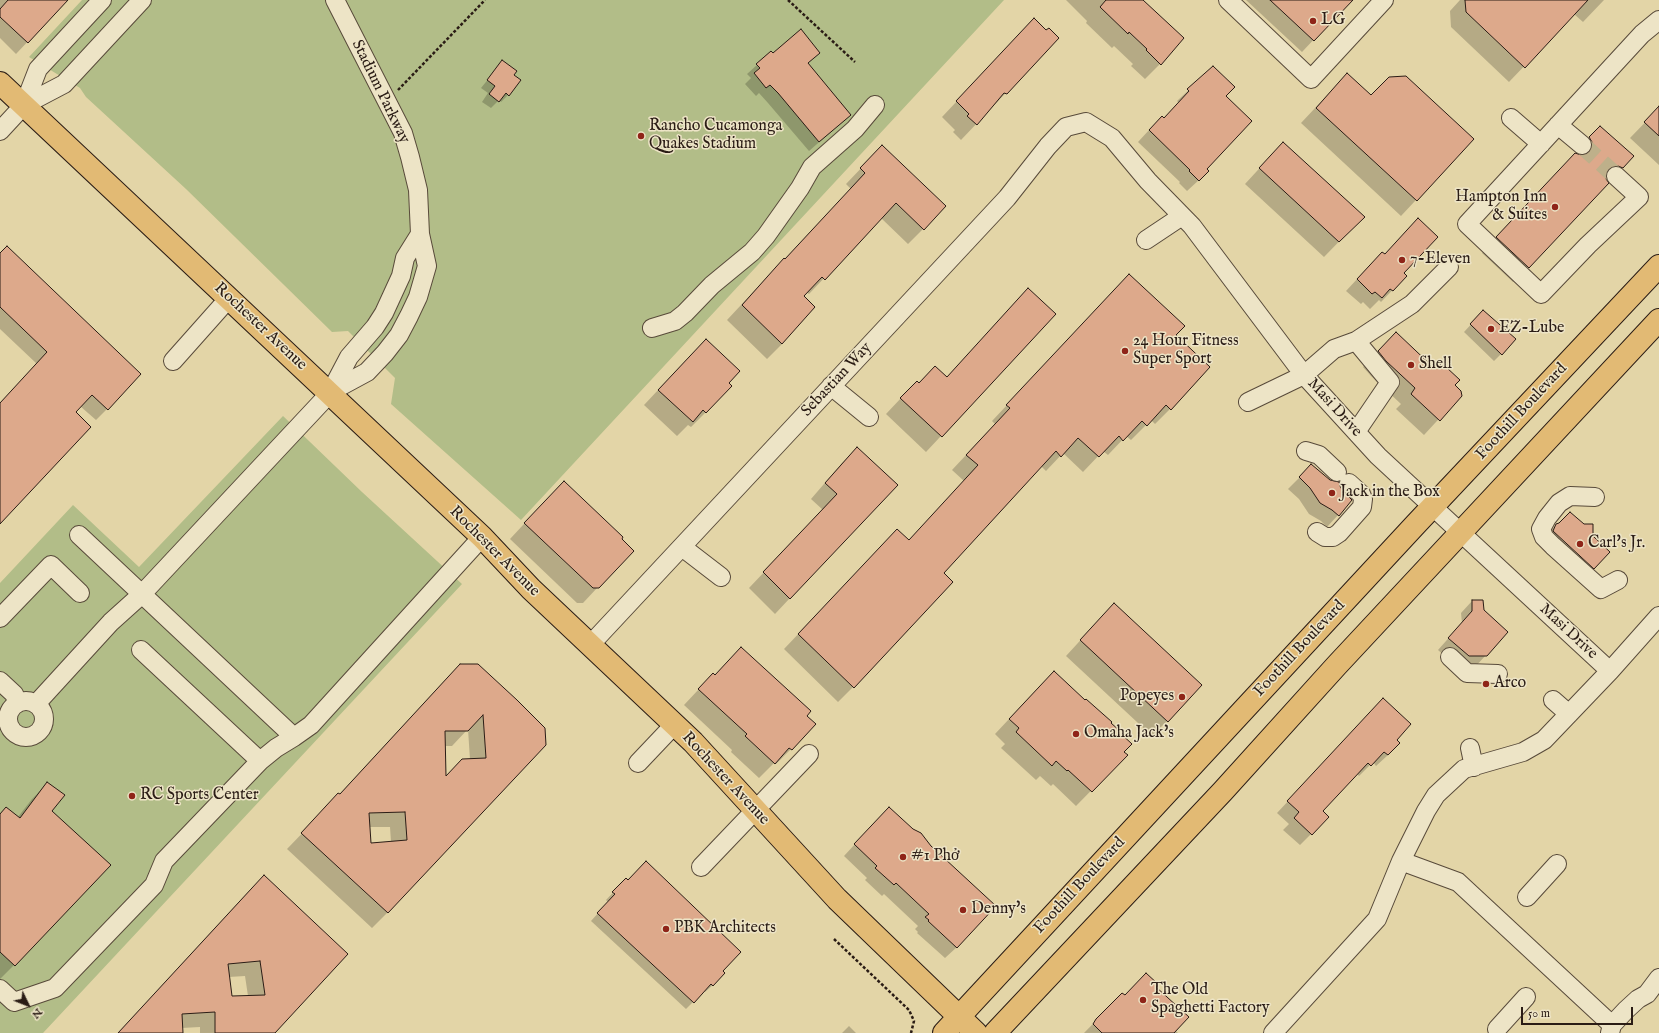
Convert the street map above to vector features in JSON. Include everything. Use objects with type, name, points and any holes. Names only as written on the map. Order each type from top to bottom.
[{"type":"main road","name":"Rochester Avenue","points":[[0,82],[330,392],[482,537],[531,589],[674,726],[693,742],[837,899],[976,1033]]},
{"type":"main road","name":"Foothill Boulevard","points":[[944,1033],[1433,506],[1659,266]]},
{"type":"main road","points":[[995,1033],[1223,791],[1460,532],[1659,320]]},
{"type":"street","points":[[24,105],[38,69],[102,0]]},
{"type":"street","points":[[0,131],[24,105],[64,84],[142,0]]},
{"type":"street","name":"Stadium Parkway","points":[[330,392],[367,372],[399,335],[418,298],[427,266],[420,234],[418,190],[403,133],[335,0]]},
{"type":"street","points":[[1228,0],[1311,79],[1384,0]]},
{"type":"street","points":[[1616,176],[1639,197],[1588,245],[1541,294],[1467,224],[1642,34],[1659,20]]},
{"type":"street","points":[[652,328],[676,320],[685,313],[712,285],[752,252],[766,236],[800,188],[812,167],[851,133],[875,105]]},
{"type":"street","points":[[1511,118],[1540,144]]},
{"type":"street","name":"Masi Drive","points":[[1086,122],[1112,138],[1148,181],[1192,226],[1304,375],[1378,456],[1610,671]]},
{"type":"street","name":"Sebastian Way","points":[[590,645],[1007,198],[1066,127],[1086,122]]},
{"type":"street","points":[[1558,125],[1582,145]]},
{"type":"street","points":[[1146,240],[1182,216]]},
{"type":"street","points":[[36,704],[111,622],[142,595],[330,392],[349,357],[375,327],[384,313],[401,276],[405,258],[420,234]]},
{"type":"street","points":[[1248,402],[1304,375],[1334,348],[1356,341],[1412,304],[1449,267]]},
{"type":"street","points":[[173,361],[229,298]]},
{"type":"street","points":[[1356,341],[1390,382],[1356,432]]},
{"type":"street","points":[[831,386],[869,417]]},
{"type":"street","points":[[1306,451],[1318,455],[1361,494],[1363,499],[1362,507],[1339,533],[1333,537],[1325,537],[1317,532]]},
{"type":"street","points":[[1595,496],[1570,496],[1559,503],[1547,518],[1541,529],[1544,537],[1601,589],[1618,580]]},
{"type":"street","points":[[79,535],[294,738]]},
{"type":"street","points":[[0,989],[14,1002],[56,988],[154,885],[164,861],[260,761],[276,748],[294,738],[311,725],[482,537]]},
{"type":"street","points":[[682,547],[721,577]]},
{"type":"street","points":[[0,618],[51,565],[80,593]]},
{"type":"street","points":[[1272,1033],[1377,919],[1401,861],[1436,795],[1464,769],[1523,752],[1544,740],[1610,671],[1659,616]]},
{"type":"street","points":[[141,650],[260,761]]},
{"type":"street","points":[[1450,657],[1468,673],[1498,674]]},
{"type":"street","points":[[0,681],[14,694],[18,703]]},
{"type":"street","points":[[1553,700],[1569,714]]},
{"type":"street","points":[[28,701],[36,704],[43,711],[43,735],[27,738],[21,737],[12,731],[9,726],[8,714],[18,703],[28,701]]},
{"type":"street","points":[[638,763],[674,726]]},
{"type":"street","points":[[1470,748],[1474,767]]},
{"type":"street","points":[[701,867],[809,754]]},
{"type":"street","points":[[1401,861],[1458,882],[1611,1029],[1634,1003],[1647,994],[1659,978]]},
{"type":"street","points":[[1527,897],[1557,864]]},
{"type":"street","points":[[1496,1029],[1526,997]]},
{"type":"path","points":[[387,102],[485,0]]},
{"type":"path","points":[[788,0],[855,62]]},
{"type":"path","points":[[834,939],[909,1010],[914,1021],[911,1033]]},
{"type":"green space","points":[[82,0],[1004,0],[521,520],[391,404],[395,378],[348,331],[332,332],[186,189],[86,97],[80,88],[29,57]]},
{"type":"green space","name":"RC Sports Center","points":[[283,416],[362,492],[462,584],[43,1033],[0,1033],[0,583],[73,505],[139,567]]},
{"type":"building","points":[[8,0],[68,0],[28,43],[0,17],[0,9]]},
{"type":"building","points":[[1106,0],[1143,0],[1184,38],[1161,65],[1146,50],[1147,49],[1129,32],[1128,34],[1100,7]]},
{"type":"building","name":"LG","points":[[1270,0],[1353,0],[1314,41]]},
{"type":"building","points":[[1465,0],[1588,0],[1525,68],[1466,12]]},
{"type":"building","points":[[1034,18],[1046,30],[1049,28],[1059,38],[1007,94],[1004,93],[977,125],[967,116],[969,114],[956,101]]},
{"type":"building","points":[[801,29],[820,53],[808,63],[851,115],[819,142],[778,93],[770,85],[766,88],[754,73],[760,68],[756,64],[771,51],[773,53]]},
{"type":"building","points":[[502,60],[517,71],[514,75],[521,80],[509,96],[506,93],[499,102],[489,94],[495,86],[487,80]]},
{"type":"building","points":[[1213,66],[1235,87],[1226,96],[1252,121],[1207,169],[1209,171],[1199,181],[1189,171],[1190,170],[1149,130],[1162,116],[1164,118],[1189,91],[1187,89]]},
{"type":"building","points":[[1347,73],[1371,95],[1389,77],[1406,76],[1474,139],[1417,201],[1316,108]]},
{"type":"building","points":[[1659,106],[1659,136],[1644,122]]},
{"type":"building","name":"Hampton Inn & Suites","points":[[1600,126],[1634,156],[1623,168],[1613,166],[1609,169],[1606,174],[1606,179],[1609,183],[1529,268],[1496,237],[1575,153],[1585,155],[1590,152],[1592,142],[1589,137]]},
{"type":"building","points":[[1283,142],[1365,217],[1339,242],[1259,168]]},
{"type":"building","points":[[882,145],[946,206],[924,230],[896,203],[825,280],[822,277],[804,296],[815,307],[782,344],[742,305],[784,258],[785,259],[865,173],[860,168]]},
{"type":"building","points":[[1418,218],[1438,237],[1404,273],[1407,276],[1393,291],[1390,289],[1382,298],[1375,292],[1372,294],[1357,279],[1382,252],[1385,254]]},
{"type":"building","points":[[7,246],[141,374],[108,410],[92,395],[76,412],[91,427],[0,524],[0,403],[47,352],[0,307],[0,253]]},
{"type":"building","points":[[1129,274],[1185,326],[1176,335],[1210,367],[1171,410],[1166,405],[1147,426],[1142,421],[1123,441],[1119,436],[1099,457],[1078,438],[1061,457],[1056,451],[944,573],[953,582],[854,688],[798,634],[897,529],[909,540],[978,465],[966,455],[1010,408],[1006,405]]},
{"type":"building","points":[[1028,288],[1056,314],[942,437],[900,398],[917,381],[919,383],[935,366],[947,377]]},
{"type":"building","points":[[1483,310],[1516,339],[1502,355],[1470,324]]},
{"type":"building","points":[[1396,332],[1434,368],[1439,363],[1445,369],[1446,367],[1460,380],[1455,385],[1461,391],[1462,396],[1440,421],[1411,394],[1415,388],[1386,361],[1378,351]]},
{"type":"building","points":[[706,339],[740,371],[729,383],[732,386],[706,413],[703,410],[693,422],[658,390]]},
{"type":"building","points":[[857,447],[898,485],[790,599],[763,572],[837,494],[825,483]]},
{"type":"building","points":[[1311,464],[1330,480],[1339,482],[1342,490],[1352,500],[1339,516],[1320,503],[1310,488],[1299,477]]},
{"type":"building","points":[[564,481],[623,537],[622,539],[634,551],[599,588],[593,588],[524,523]]},
{"type":"building","name":"Carl's Jr.","points":[[1570,512],[1584,524],[1593,524],[1593,536],[1610,552],[1594,569],[1553,531],[1556,524]]},
{"type":"building","points":[[1472,600],[1483,600],[1484,610],[1508,632],[1487,656],[1469,656],[1448,638],[1472,611]]},
{"type":"building","points":[[1114,603],[1202,685],[1168,722],[1080,640]]},
{"type":"building","points":[[741,647],[811,711],[807,716],[816,724],[792,750],[789,748],[775,764],[745,736],[747,734],[698,689],[713,673],[715,675]]},
{"type":"building","points":[[460,664],[478,664],[545,728],[546,745],[388,913],[301,833],[338,793],[340,794]],"holes":[[[483,715],[486,758],[462,759],[446,776],[445,731],[468,731]],[[405,812],[407,840],[371,843],[369,813]]]},
{"type":"building","points":[[1054,671],[1085,700],[1086,699],[1112,722],[1111,723],[1120,731],[1119,732],[1132,744],[1124,752],[1128,755],[1092,792],[1056,761],[1052,766],[1016,732],[1019,728],[1009,719]]},
{"type":"building","points":[[1383,698],[1411,724],[1397,740],[1400,743],[1388,755],[1384,752],[1371,766],[1368,763],[1323,811],[1329,817],[1312,835],[1294,818],[1299,812],[1287,801]]},
{"type":"building","points":[[47,782],[65,795],[52,811],[111,865],[15,966],[0,952],[0,814],[6,807],[20,818]]},
{"type":"building","points":[[889,807],[913,829],[921,833],[931,846],[996,906],[957,948],[928,921],[929,920],[925,917],[929,914],[896,883],[894,885],[875,868],[877,866],[854,844]]},
{"type":"building","name":"PBK Architects","points":[[646,861],[741,952],[723,971],[725,973],[713,986],[711,984],[694,1003],[597,913],[615,894],[612,892],[626,878],[628,880]]},
{"type":"building","points":[[264,875],[348,954],[275,1033],[215,1033],[215,1012],[182,1014],[183,1033],[118,1033]],"holes":[[[260,961],[265,995],[232,996],[228,964]]]},
{"type":"building","name":"The Old Spaghetti Factory","points":[[1146,973],[1159,985],[1156,987],[1189,1017],[1174,1033],[1102,1033],[1093,1024],[1096,1019],[1122,993],[1125,995]]},
{"type":"tunnel","points":[[1582,145],[1616,176]]},
{"type":"place","name":"LG","points":[[1313,21]]},
{"type":"place","name":"Rancho Cucamonga Quakes Stadium","points":[[641,136]]},
{"type":"place","name":"Hampton Inn & Suites","points":[[1555,207]]},
{"type":"place","name":"7-Eleven","points":[[1402,260]]},
{"type":"place","name":"EZ-Lube","points":[[1491,329]]},
{"type":"place","name":"24 Hour Fitness Super Sport","points":[[1125,351]]},
{"type":"place","name":"Shell","points":[[1411,365]]},
{"type":"place","name":"Jack in the Box","points":[[1332,493]]},
{"type":"place","name":"Carl's Jr.","points":[[1580,544]]},
{"type":"place","name":"Arco","points":[[1486,684]]},
{"type":"place","name":"Popeyes","points":[[1182,697]]},
{"type":"place","name":"Omaha Jack's","points":[[1076,734]]},
{"type":"place","name":"RC Sports Center","points":[[132,796]]},
{"type":"place","name":"#1 Phở","points":[[903,857]]},
{"type":"place","name":"Denny's","points":[[963,910]]},
{"type":"place","name":"PBK Architects","points":[[666,929]]},
{"type":"place","name":"The Old Spaghetti Factory","points":[[1143,1000]]}]
